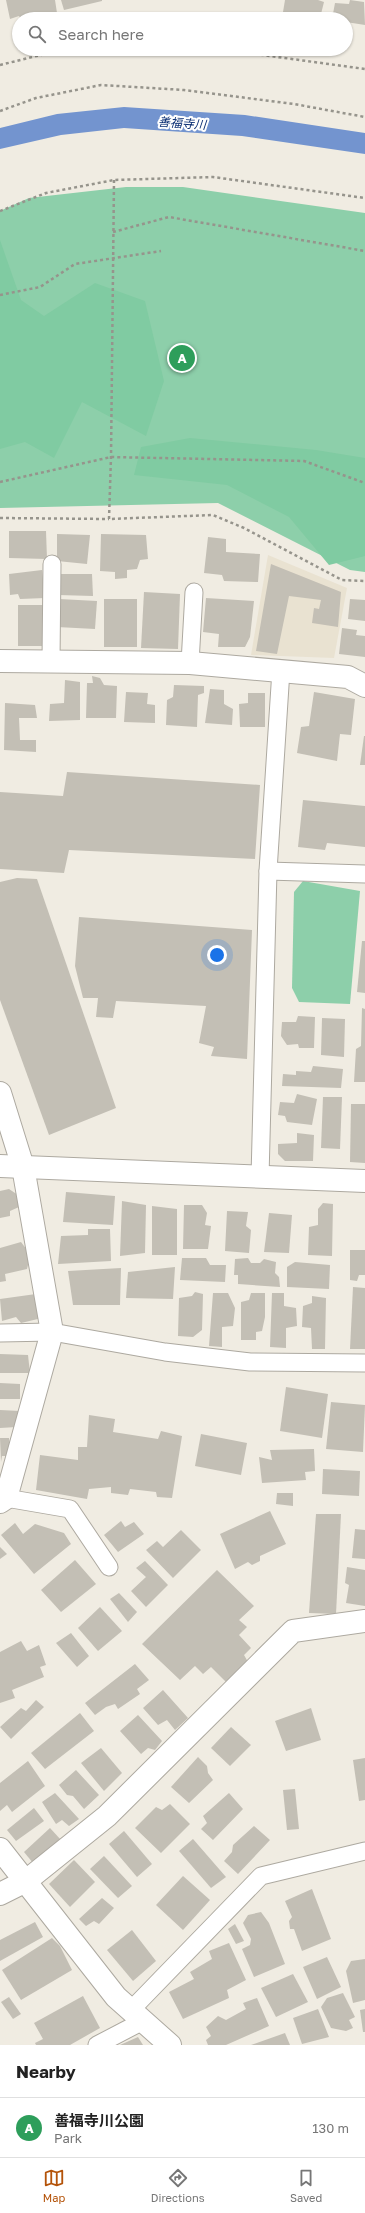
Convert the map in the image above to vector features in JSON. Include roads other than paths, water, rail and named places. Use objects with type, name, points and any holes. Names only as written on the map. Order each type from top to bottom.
[{"type":"street","points":[[0,662],[51,661],[190,663],[348,677],[365,686]]},
{"type":"street","points":[[0,1093],[23,1167],[52,1332],[3,1500]]},
{"type":"street","points":[[0,1166],[365,1181]]},
{"type":"street","points":[[0,1894],[26,1881],[107,1816],[293,1631],[365,1621]]},
{"type":"street","points":[[0,1849],[116,1997],[170,2045]]},
{"type":"lane","points":[[51,661],[52,564]]},
{"type":"lane","points":[[190,663],[194,592]]},
{"type":"lane","points":[[260,1177],[268,871],[281,670]]},
{"type":"lane","points":[[268,871],[365,874]]},
{"type":"lane","points":[[0,1333],[52,1332],[164,1352],[250,1362],[365,1363]]},
{"type":"lane","points":[[3,1500],[70,1509],[109,1567]]},
{"type":"lane","points":[[97,2045],[137,2015],[261,1876],[365,1851]]},
{"type":"water","name":"善福寺川","points":[[124,107],[245,115],[365,133],[365,154],[242,136],[124,128],[61,135],[0,149],[0,128],[57,114]]},
{"type":"place","name":"善福寺川公園","points":[[182,358]]}]
